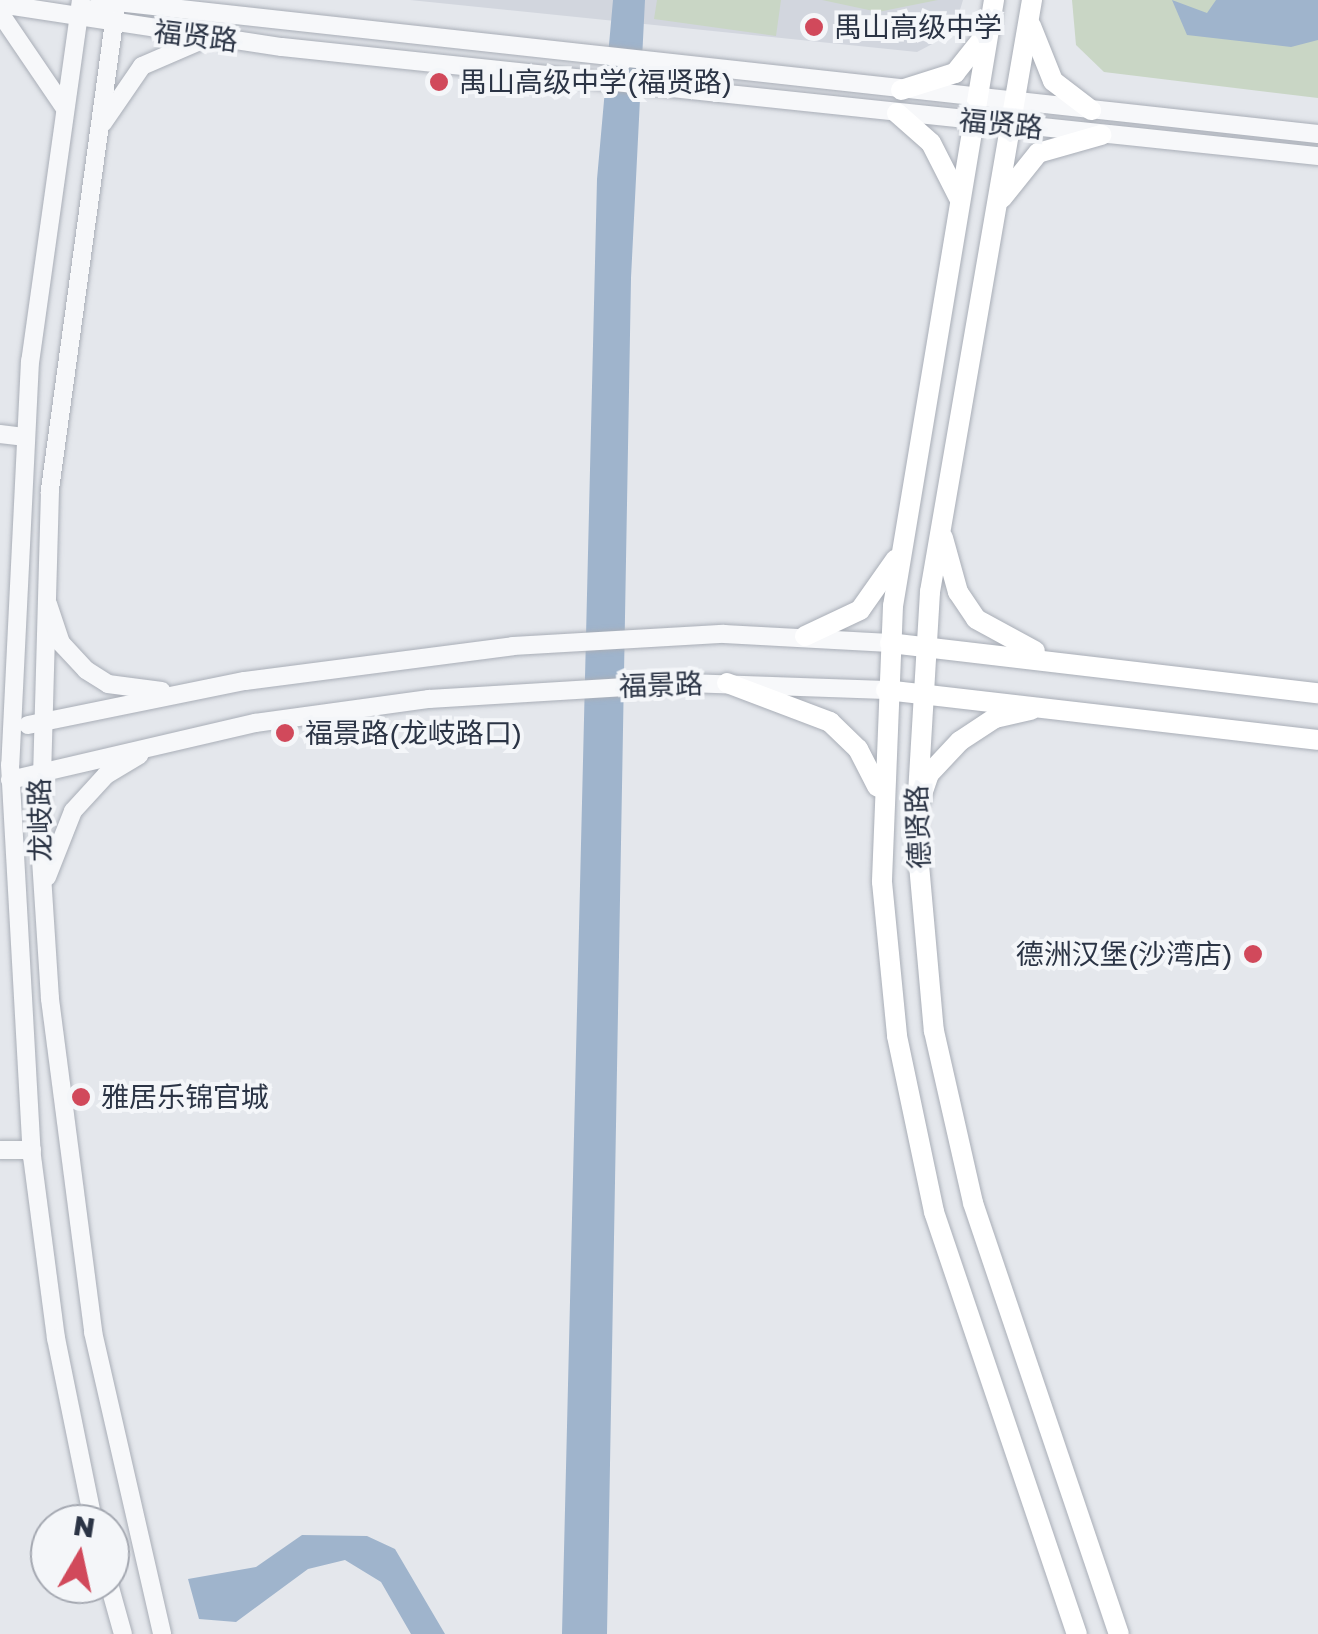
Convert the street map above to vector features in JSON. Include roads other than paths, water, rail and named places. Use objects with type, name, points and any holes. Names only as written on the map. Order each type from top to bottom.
[{"type":"main road","name":"德贤路","points":[[994,0],[904,544],[890,644],[880,800],[890,985],[922,1161],[962,1313],[1076,1634]]},
{"type":"main road","name":"德贤路","points":[[1031,8],[924,646],[916,811],[934,1031],[973,1202],[1119,1634]]},
{"type":"main road","points":[[1031,8],[1052,81],[1091,110]]},
{"type":"main road","points":[[900,90],[955,74],[990,28]]},
{"type":"main road","points":[[897,113],[931,142],[960,204]]},
{"type":"main road","points":[[994,212],[1026,162],[1068,140],[1101,135]]},
{"type":"main road","points":[[942,530],[958,592],[976,619],[1060,661]]},
{"type":"main road","points":[[804,636],[860,610],[904,544]]},
{"type":"main road","name":"福景路","points":[[890,644],[1318,693]]},
{"type":"main road","points":[[727,682],[830,722],[874,772],[880,800]]},
{"type":"main road","name":"福景路","points":[[886,690],[1318,740]]},
{"type":"main road","points":[[916,811],[930,774],[960,741],[995,718],[1052,707]]},
{"type":"street","points":[[177,0],[200,13]]},
{"type":"street","name":"福贤路","points":[[80,6],[117,1],[592,58],[1318,134]]},
{"type":"street","name":"龙岐路","points":[[117,1],[62,364],[44,573],[39,723],[42,897],[93,1332],[162,1634]]},
{"type":"street","points":[[0,4],[80,6]]},
{"type":"street","name":"福贤路","points":[[80,6],[113,26],[216,39],[1318,156]]},
{"type":"street","name":"龙岐路","points":[[80,6],[24,437],[10,780],[32,1150],[58,1353],[90,1504]]},
{"type":"street","points":[[0,13],[64,107]]},
{"type":"street","points":[[96,136],[142,66],[216,39]]},
{"type":"street","points":[[0,434],[24,437]]},
{"type":"street","points":[[44,573],[61,643],[97,678],[143,690],[208,688]]},
{"type":"street","name":"福景路","points":[[10,728],[208,688],[580,640],[804,636],[890,644]]},
{"type":"street","name":"福景路","points":[[10,780],[163,744],[338,710],[580,687],[727,682],[886,690]]},
{"type":"street","points":[[42,897],[73,811],[106,775],[163,744]]},
{"type":"street","points":[[0,1150],[32,1150]]},
{"type":"street","points":[[115,1604],[123,1634]]},
{"type":"water","points":[[613,0],[645,0],[631,278],[607,1634],[562,1634],[597,179]]},
{"type":"water","points":[[1172,0],[1207,13],[1216,0],[1318,0],[1318,40],[1291,47],[1187,35]]},
{"type":"water","points":[[302,1535],[367,1536],[395,1549],[445,1634],[411,1634],[381,1582],[345,1560],[308,1569],[236,1622],[199,1619],[188,1579],[256,1567]]},
{"type":"place","name":"禺山高级中学","points":[[814,27]]},
{"type":"place","name":"禺山高级中学(福贤路)","points":[[439,82]]},
{"type":"place","name":"福景路(龙岐路口)","points":[[285,733]]},
{"type":"place","name":"德洲汉堡(沙湾店)","points":[[1253,954]]},
{"type":"place","name":"雅居乐锦官城","points":[[81,1097]]}]
